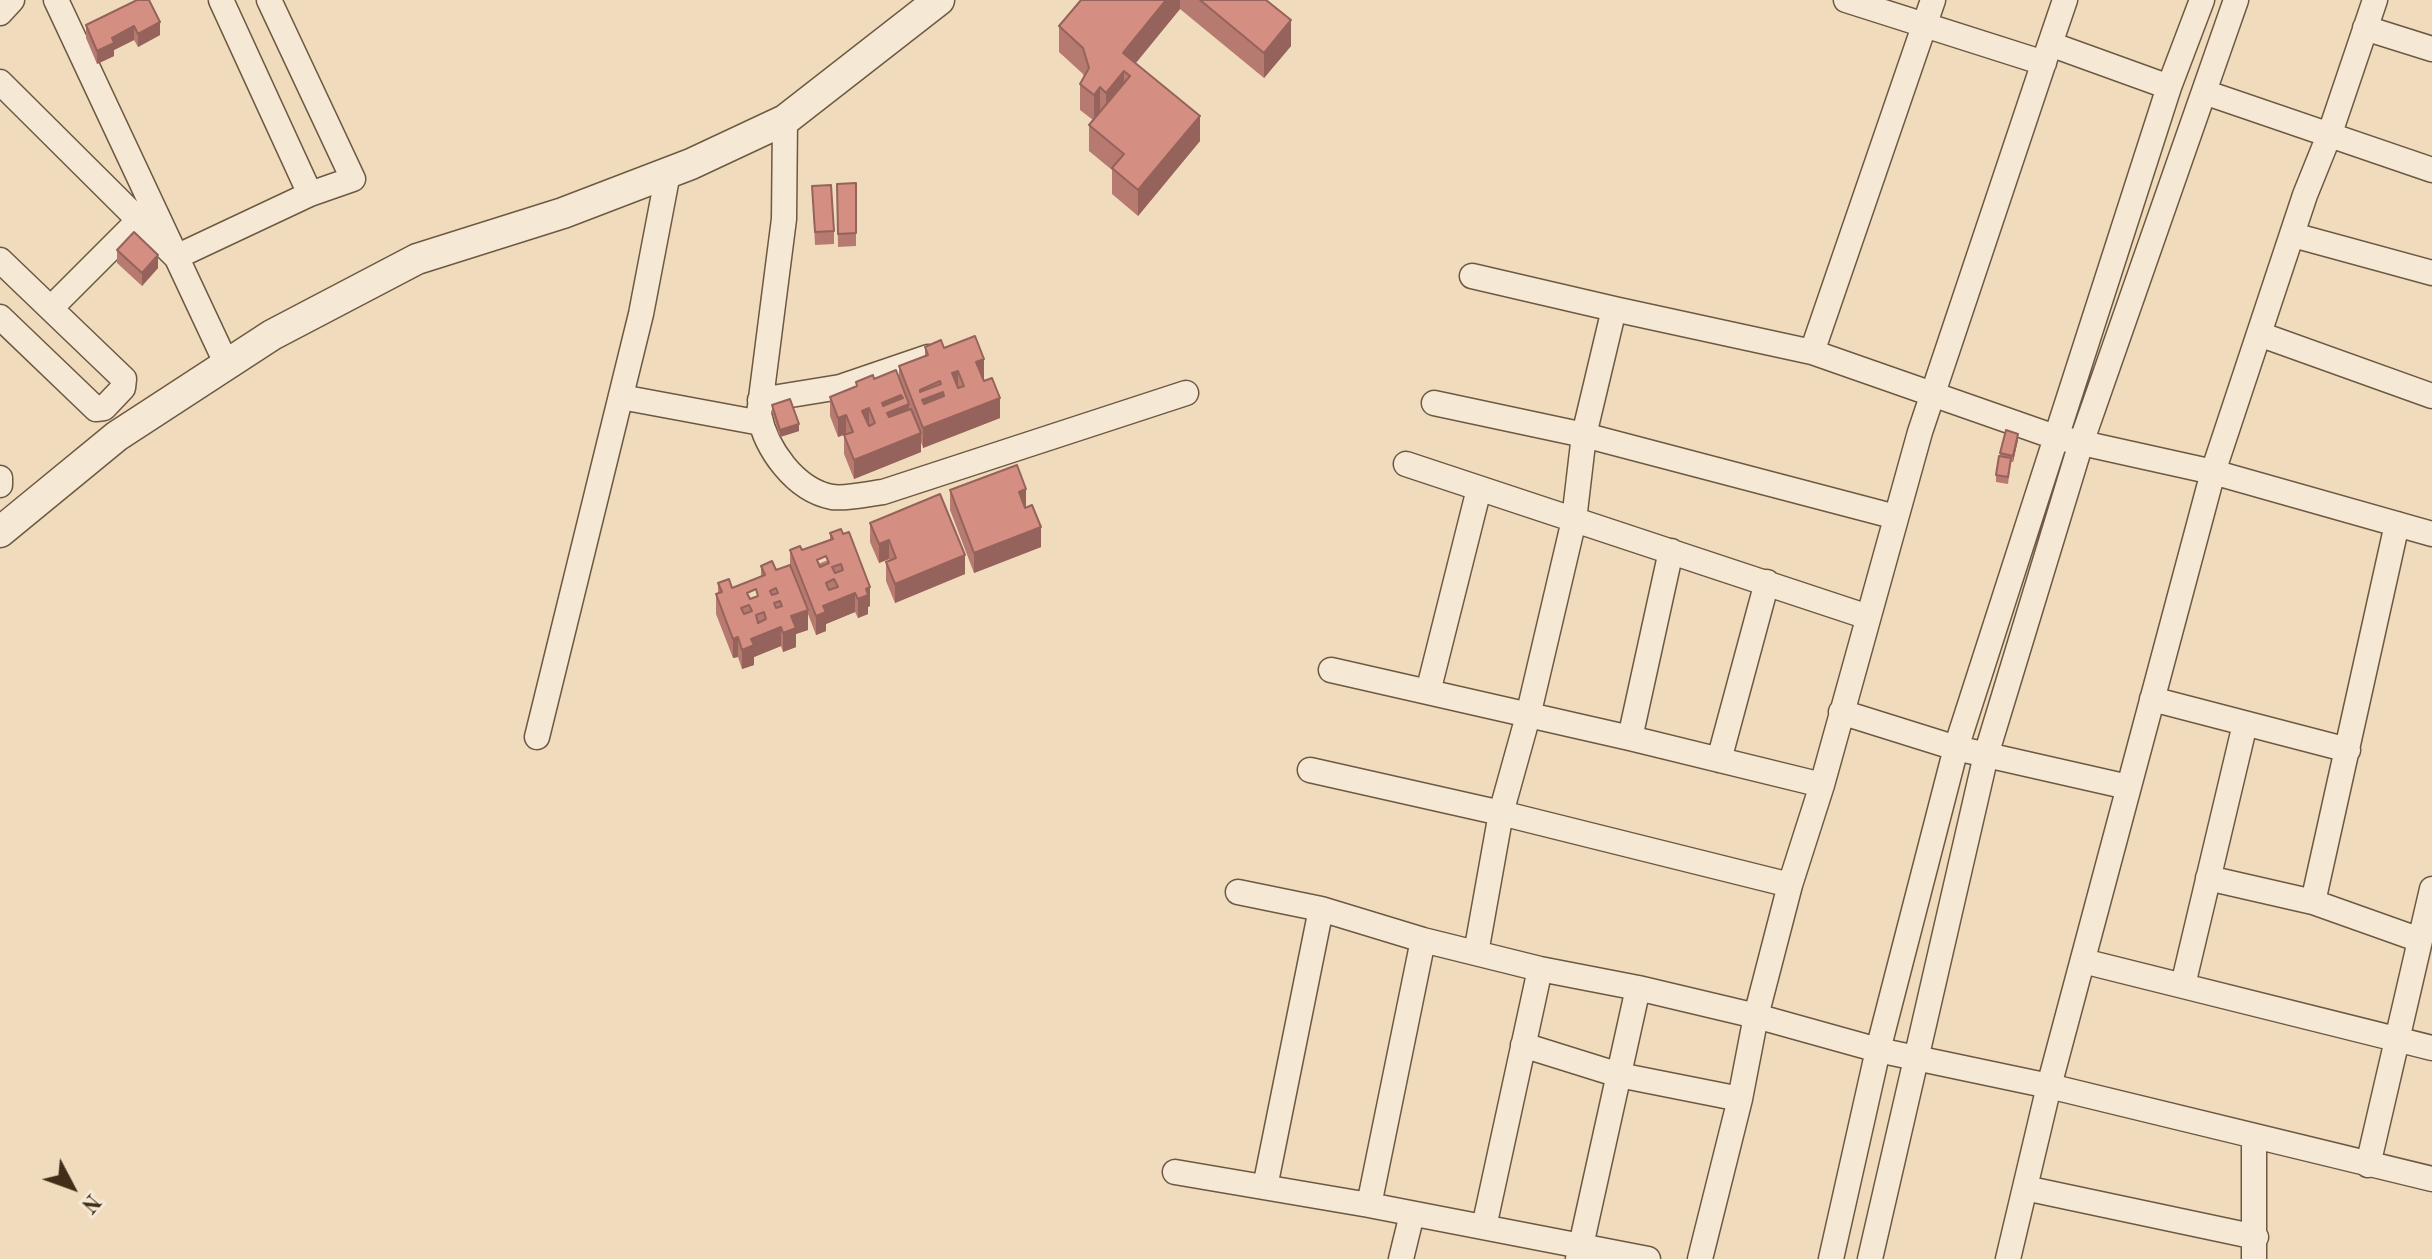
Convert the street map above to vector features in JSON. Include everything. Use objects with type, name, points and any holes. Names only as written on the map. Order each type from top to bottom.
[{"type":"street","points":[[0,13],[12,0]]},
{"type":"street","points":[[56,0],[227,365]]},
{"type":"street","points":[[221,0],[310,194]]},
{"type":"street","points":[[176,257],[310,194],[353,179],[269,0]]},
{"type":"street","points":[[0,532],[117,436],[272,335],[417,259],[563,213],[668,173],[785,120],[939,0]]},
{"type":"street","points":[[1846,0],[1924,26],[2047,53],[2169,87]]},
{"type":"street","points":[[1812,352],[1933,0]]},
{"type":"street","points":[[1700,1259],[1740,1099],[1756,1016],[1790,885],[1822,785],[1896,517],[1933,393],[2065,0]]},
{"type":"street","points":[[1831,1259],[1878,1050],[1956,748],[2169,87],[2202,0]]},
{"type":"street","points":[[1870,1259],[1986,755],[2081,443],[2236,0]]},
{"type":"street","points":[[2008,1259],[2049,1086],[2213,472],[2305,195],[2330,133],[2375,0]]},
{"type":"street","points":[[2365,28],[2432,49]]},
{"type":"street","points":[[0,82],[176,257]]},
{"type":"street","points":[[2204,92],[2432,170]]},
{"type":"street","points":[[785,120],[784,219],[760,412],[778,459],[816,493],[835,498],[883,492],[1186,393]]},
{"type":"street","points":[[537,737],[641,314],[668,173]]},
{"type":"street","points":[[51,308],[139,220]]},
{"type":"street","points":[[2293,235],[2432,273]]},
{"type":"street","points":[[0,260],[124,379],[123,388],[104,408],[96,409],[0,317]]},
{"type":"street","points":[[1472,276],[1812,352],[2055,437],[2213,472],[2432,534]]},
{"type":"street","points":[[1476,953],[1501,813],[1528,716],[1574,520],[1584,435],[1614,309]]},
{"type":"street","points":[[2259,334],[2432,396]]},
{"type":"street","points":[[621,397],[760,412],[946,351]]},
{"type":"street","points":[[1434,403],[1584,435],[1896,517]]},
{"type":"street","points":[[1406,464],[1868,617]]},
{"type":"street","points":[[0,478],[0,485]]},
{"type":"street","points":[[1428,692],[1479,489]]},
{"type":"street","points":[[2313,902],[2397,524]]},
{"type":"street","points":[[1630,738],[1671,551]]},
{"type":"street","points":[[1719,760],[1767,582]]},
{"type":"street","points":[[1331,670],[1822,785]]},
{"type":"street","points":[[2152,699],[2348,750]]},
{"type":"street","points":[[1841,712],[1956,748],[2128,787]]},
{"type":"street","points":[[2183,985],[2245,724]]},
{"type":"street","points":[[1310,770],[1501,813],[1790,885]]},
{"type":"street","points":[[2208,878],[2313,902],[2420,940]]},
{"type":"street","points":[[2368,1165],[2432,889]]},
{"type":"street","points":[[1238,892],[1321,909],[1423,940],[1540,969],[1638,988],[1756,1016],[1878,1050],[2049,1086],[2432,1179]]},
{"type":"street","points":[[1265,1187],[1321,909]]},
{"type":"street","points":[[1369,1205],[1423,940]]},
{"type":"street","points":[[2083,961],[2432,1048]]},
{"type":"street","points":[[1484,1227],[1540,969]]},
{"type":"street","points":[[1580,1253],[1638,988]]},
{"type":"street","points":[[1523,1045],[1619,1075],[1740,1099]]},
{"type":"street","points":[[2025,1188],[2255,1248],[2254,1137]]},
{"type":"street","points":[[1175,1172],[1484,1227],[1580,1253],[1648,1259]]},
{"type":"street","points":[[1401,1259],[1412,1214]]},
{"type":"building","points":[[137,0],[149,0],[160,22],[138,34],[134,26],[112,38],[114,43],[97,51],[86,25]]},
{"type":"building","points":[[1081,0],[1166,0],[1123,53],[1200,116],[1138,190],[1112,168],[1124,154],[1089,125],[1130,76],[1124,71],[1106,93],[1100,87],[1094,95],[1080,84],[1089,68],[1083,48],[1059,26]]},
{"type":"building","points":[[1200,0],[1266,0],[1291,20],[1264,53]]},
{"type":"building","points":[[856,183],[856,233],[838,234],[837,184]]},
{"type":"building","points":[[831,185],[834,231],[815,232],[812,186]]},
{"type":"building","points":[[134,232],[158,255],[142,273],[117,250]]},
{"type":"building","points":[[975,336],[984,359],[976,362],[984,381],[992,378],[1000,398],[923,428],[899,366],[928,355],[925,347],[941,340],[944,348]],"holes":[[[958,371],[964,386],[958,388],[952,373]],[[940,381],[941,384],[920,390]],[[943,392],[944,396],[924,404],[922,400]]]},
{"type":"building","points":[[896,370],[909,404],[887,413],[889,417],[911,409],[921,433],[854,460],[844,435],[853,432],[846,415],[838,418],[830,397],[857,386],[856,382],[873,375],[874,379]],"holes":[[[901,395],[903,398],[883,406],[882,403]],[[869,408],[875,423],[869,426],[862,411]]]},
{"type":"building","points":[[790,399],[799,424],[780,430],[772,405]]},
{"type":"building","points":[[2006,430],[2018,434],[2013,456],[2000,453]]},
{"type":"building","points":[[1999,456],[2011,458],[2008,477],[1996,475]]},
{"type":"building","points":[[1017,465],[1026,489],[1019,492],[1025,508],[1032,505],[1041,527],[974,553],[950,490]]},
{"type":"building","points":[[940,494],[965,555],[895,584],[886,562],[896,558],[889,540],[879,544],[870,523]]},
{"type":"building","points":[[841,529],[843,534],[849,532],[870,587],[866,589],[868,595],[858,599],[855,593],[823,606],[826,612],[816,616],[790,550],[800,546],[802,550],[833,539],[830,533]],"holes":[[[826,556],[829,563],[820,567],[817,560]],[[841,564],[843,570],[835,573],[832,567]],[[834,579],[838,587],[829,590],[826,583]]]},
{"type":"building","points":[[772,561],[776,570],[790,565],[808,610],[791,616],[796,628],[783,633],[781,627],[751,639],[754,645],[742,650],[738,637],[733,639],[716,594],[722,592],[718,583],[729,579],[732,588],[765,575],[761,566]],"holes":[[[756,589],[758,596],[750,599],[747,593]],[[749,605],[752,611],[744,614],[741,608]],[[764,612],[766,619],[758,623],[756,615]]]}]
